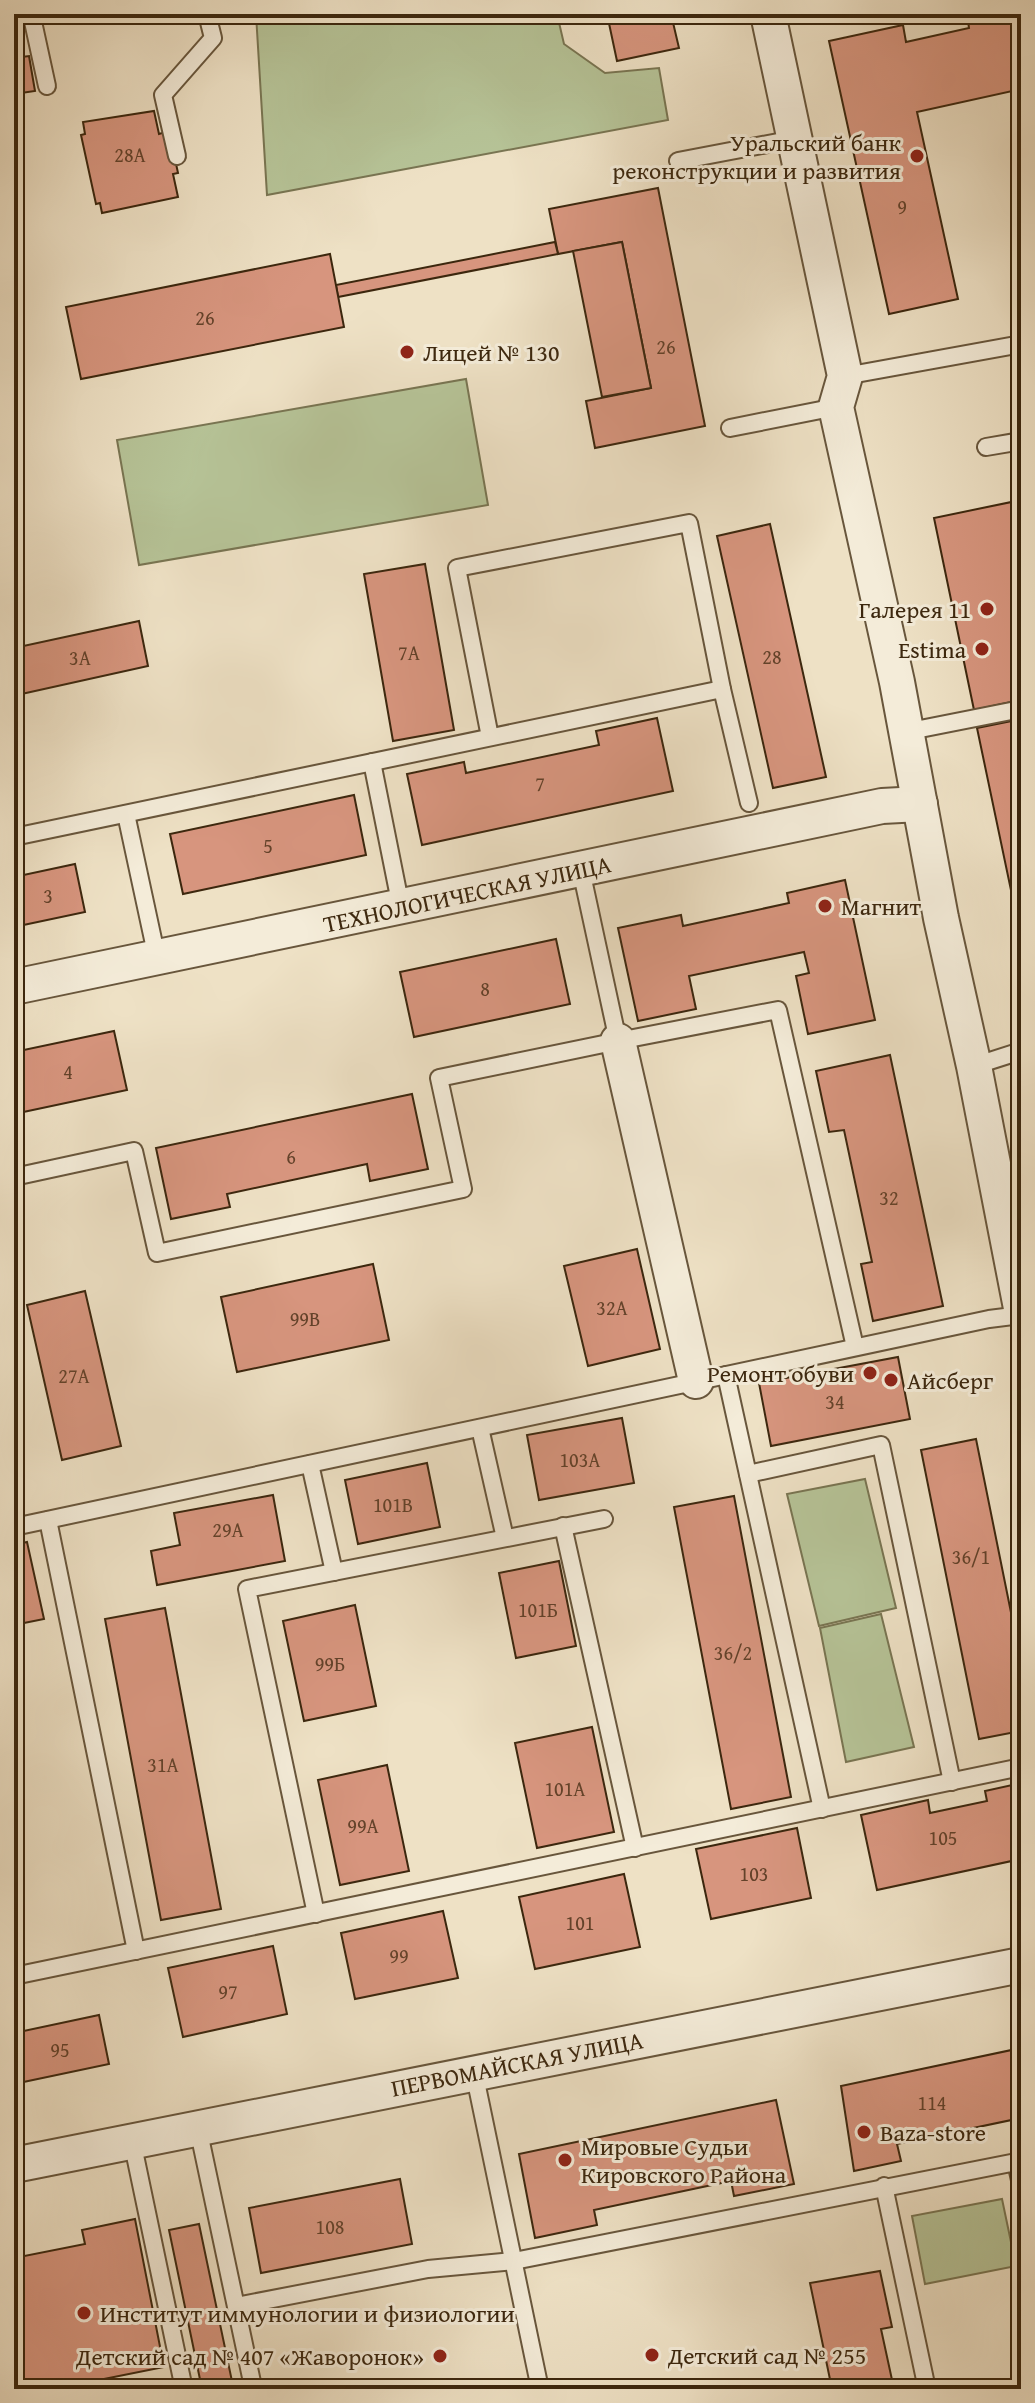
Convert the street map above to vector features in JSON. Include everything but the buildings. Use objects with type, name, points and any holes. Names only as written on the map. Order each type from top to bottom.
[{"type":"street","points":[[768,14],[897,682],[904,732],[1021,1308]]},
{"type":"street","name":"ТЕХНОЛОГИЧЕСКАЯ УЛИЦА","points":[[14,987],[882,806],[920,804]]},
{"type":"street","points":[[618,1041],[711,1378]]},
{"type":"street","name":"ПЕРВОМАЙСКАЯ УЛИЦА","points":[[14,2165],[1021,1965]]},
{"type":"lane","points":[[47,86],[32,17],[48,14]]},
{"type":"lane","points":[[177,156],[163,95],[213,38],[207,14]]},
{"type":"lane","points":[[678,161],[794,139]]},
{"type":"lane","points":[[730,428],[841,392],[1021,344]]},
{"type":"lane","points":[[986,447],[1021,441]]},
{"type":"lane","points":[[490,737],[457,568],[689,523],[722,689],[749,803]]},
{"type":"lane","points":[[14,837],[722,689]]},
{"type":"lane","points":[[904,732],[1021,709]]},
{"type":"lane","points":[[372,762],[401,907]]},
{"type":"lane","points":[[126,814],[157,958]]},
{"type":"lane","points":[[581,870],[618,1041]]},
{"type":"lane","points":[[14,1177],[134,1151],[157,1253],[463,1189],[439,1078],[778,1010],[855,1347]]},
{"type":"lane","points":[[974,1066],[1021,1051]]},
{"type":"lane","points":[[15,1524],[48,1520],[855,1347],[1021,1315]]},
{"type":"lane","points":[[711,1378],[748,1474],[822,1809]]},
{"type":"lane","points":[[480,1428],[505,1538]]},
{"type":"lane","points":[[748,1474],[881,1445],[952,1782]]},
{"type":"lane","points":[[310,1464],[334,1572]]},
{"type":"lane","points":[[316,1914],[247,1589],[604,1519]]},
{"type":"lane","points":[[48,1520],[136,1951]]},
{"type":"lane","points":[[563,1526],[635,1848]]},
{"type":"lane","points":[[14,1976],[1021,1767]]},
{"type":"lane","points":[[474,2072],[540,2389]]},
{"type":"lane","points":[[198,2128],[252,2382]]},
{"type":"lane","points":[[132,2141],[184,2389]]},
{"type":"lane","points":[[236,2306],[428,2269],[514,2261],[1019,2161],[1021,2185]]},
{"type":"lane","points":[[884,2186],[927,2389]]},
{"type":"green space","points":[[256,14],[557,14],[564,44],[605,73],[659,68],[668,120],[267,195]]},
{"type":"green space","points":[[466,379],[488,505],[139,565],[117,440]]},
{"type":"green space","points":[[865,1479],[896,1608],[819,1626],[787,1494]]},
{"type":"green space","points":[[881,1614],[914,1747],[846,1762],[820,1628]]},
{"type":"green space","points":[[1002,2199],[1016,2266],[925,2284],[912,2216]]},
{"type":"place","name":"Уральский банк реконструкции и развития","points":[[917,156]]},
{"type":"place","name":"Лицей № 130","points":[[407,352]]},
{"type":"place","name":"Галерея 11","points":[[987,609]]},
{"type":"place","name":"Estima","points":[[982,649]]},
{"type":"place","name":"Магнит","points":[[825,906]]},
{"type":"place","name":"Ремонт обуви","points":[[870,1373]]},
{"type":"place","name":"Айсберг","points":[[891,1380]]},
{"type":"place","name":"Baza-store","points":[[864,2132]]},
{"type":"place","name":"Мировые Судьи Кировского Района","points":[[565,2160]]},
{"type":"place","name":"Институт иммунологии и физиологии","points":[[84,2313]]},
{"type":"place","name":"Детский сад № 255","points":[[652,2355]]},
{"type":"place","name":"Детский сад № 407 «Жаворонок»","points":[[440,2356]]}]
